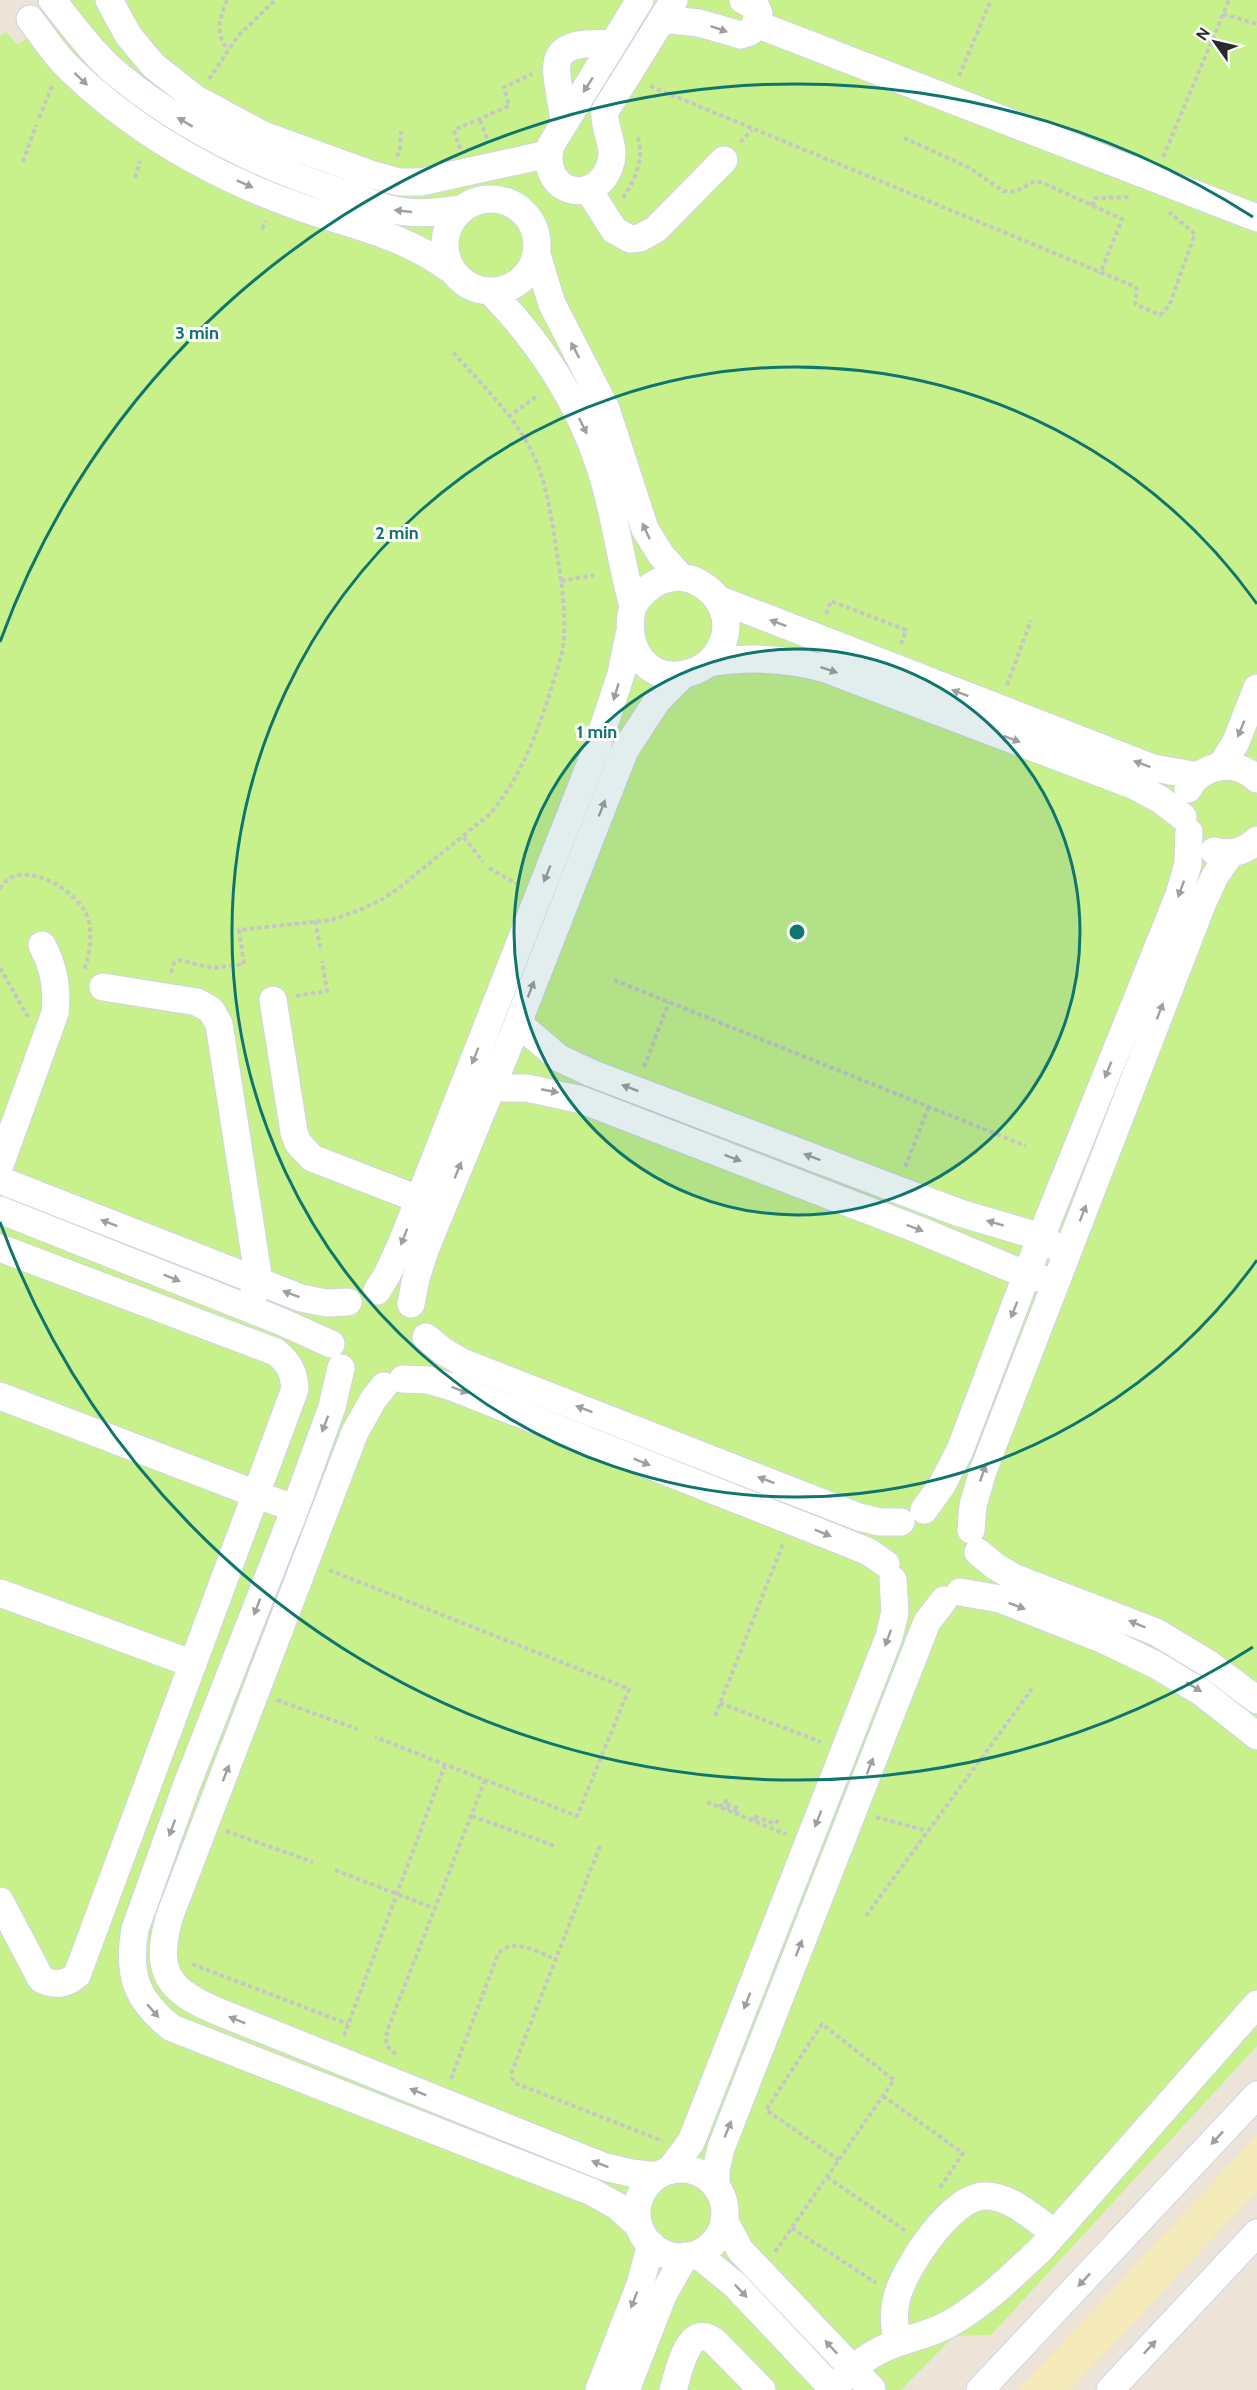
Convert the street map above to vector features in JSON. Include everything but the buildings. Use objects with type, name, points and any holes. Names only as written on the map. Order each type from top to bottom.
[{"type":"street","points":[[52,0],[74,28],[116,73],[165,109],[232,148],[311,182],[394,210],[417,212],[462,209]]},
{"type":"street","points":[[109,0],[128,35],[154,66],[196,99],[263,135],[385,179],[399,182],[421,182],[548,154]]},
{"type":"street","points":[[615,0],[617,38]]},
{"type":"street","points":[[640,0],[550,145],[548,154],[551,174],[562,188],[570,191],[588,189],[603,177],[611,164],[612,147],[604,117],[609,102],[668,9],[699,23],[736,35],[750,32],[756,24],[759,11],[743,0]]},
{"type":"street","points":[[22,9],[57,54],[104,100],[152,133],[211,168],[298,206],[400,239],[435,258],[462,282],[476,290],[491,292],[504,290],[525,277],[537,255]]},
{"type":"street","points":[[756,24],[1257,218]]},
{"type":"street","points":[[57,54],[74,28]]},
{"type":"street","points":[[564,123],[556,81],[556,63],[561,54],[577,45],[617,38]]},
{"type":"street","points":[[588,189],[614,230],[630,238],[640,238],[656,229],[724,160]]},
{"type":"street","points":[[451,270],[444,244],[450,225],[462,209],[474,202],[488,199],[502,200],[516,205],[526,214],[534,227],[538,241],[537,255],[552,304],[606,409],[645,529],[660,555],[681,577]]},
{"type":"street","points":[[491,292],[516,317],[536,345],[567,394],[587,433],[600,467],[633,606]]},
{"type":"street","points":[[377,1291],[396,1258],[605,725],[621,674],[629,635],[628,620],[633,606],[641,593],[652,584],[666,578],[681,577],[695,580],[708,588],[718,599],[725,615],[726,633],[720,649],[710,663],[698,671],[684,674],[669,674],[655,670],[643,661],[634,649],[629,635]]},
{"type":"street","points":[[718,599],[1152,768],[1210,771],[1242,769],[1257,779]]},
{"type":"street","points":[[710,663],[733,659],[780,659],[826,669],[1135,786],[1161,800],[1186,824],[1202,846],[1221,853],[1250,845]]},
{"type":"street","points":[[411,1304],[420,1264],[625,750],[657,701],[684,674]]},
{"type":"street","points":[[599,2390],[640,2285],[645,2235],[638,2215],[642,2193],[670,2167],[691,2142],[893,1624],[896,1597],[886,1548],[891,1534],[942,1485],[960,1449],[1041,1237],[1182,888],[1188,864],[1186,794],[1236,742],[1257,688]]},
{"type":"street","points":[[872,2389],[733,2240],[724,2220],[723,2202],[716,2186],[716,2170],[721,2148],[927,1622],[974,1574],[973,1505],[983,1471],[1203,902],[1215,876],[1250,845]]},
{"type":"street","points":[[0,1165],[55,1013],[57,999],[54,971],[42,945]]},
{"type":"street","points":[[103,987],[197,1002],[211,1010],[219,1024],[259,1281],[248,1308]]},
{"type":"street","points":[[273,1000],[294,1132],[298,1143],[312,1158],[418,1199]]},
{"type":"street","points":[[518,1023],[559,1058],[591,1073],[960,1213],[1041,1237],[1062,1267]]},
{"type":"street","points":[[491,1088],[527,1088],[582,1100],[919,1230],[1027,1275],[1042,1279],[1062,1267]]},
{"type":"street","points":[[0,1180],[313,1301],[348,1302]]},
{"type":"street","points":[[0,1210],[248,1308],[336,1356],[360,1383],[372,1386],[428,1380],[452,1387],[869,1552],[890,1572],[903,1592],[915,1599],[930,1602],[952,1596],[1000,1599],[1104,1640],[1156,1665],[1201,1692],[1257,1736]]},
{"type":"street","points":[[0,1248],[276,1352],[291,1368],[295,1389],[76,1975],[63,1983],[55,1984],[41,1979],[0,1901]]},
{"type":"street","points":[[716,2186],[700,2173],[690,2169],[605,2167],[198,2004],[180,1992],[166,1976],[162,1953],[169,1918],[355,1432],[373,1400],[418,1365],[422,1356],[426,1337],[422,1319],[411,1304],[389,1292],[377,1291],[362,1294],[348,1302],[334,1321],[336,1356],[332,1407],[295,1509],[186,1787],[135,1929],[131,1952],[133,1975],[141,1996],[154,2014],[172,2028],[192,2037],[592,2192],[617,2206],[661,2252],[673,2256],[691,2255],[735,2284],[833,2389],[873,2354],[930,2332],[962,2316],[1010,2278],[1055,2234],[1257,2004]]},
{"type":"street","points":[[426,1337],[442,1351],[462,1362],[859,1517],[880,1522],[937,1509],[951,1513],[962,1520],[974,1541],[995,1566],[1013,1576],[1138,1624],[1175,1642],[1257,1700]]},
{"type":"street","points":[[0,1396],[295,1509]]},
{"type":"street","points":[[0,1593],[193,1664]]},
{"type":"street","points":[[151,1776],[186,1787]]},
{"type":"street","points":[[980,2390],[1257,2095]]},
{"type":"street","points":[[898,2343],[895,2332],[895,2308],[901,2286],[947,2215],[961,2204],[982,2196],[1005,2199],[1055,2234]]},
{"type":"street","points":[[626,2390],[663,2295],[691,2255],[715,2240],[724,2220]]},
{"type":"street","points":[[1110,2390],[1257,2233]]},
{"type":"street","points":[[673,2390],[688,2345],[702,2336],[712,2339],[762,2390]]},
{"type":"path","points":[[227,0],[219,19],[218,29],[220,38],[228,49]]},
{"type":"path","points":[[196,99],[228,49],[249,24],[275,0]]},
{"type":"path","points":[[950,99],[991,0]]},
{"type":"path","points":[[1154,179],[1229,0]]},
{"type":"path","points":[[1223,14],[1257,24]]},
{"type":"path","points":[[39,118],[57,54]]},
{"type":"path","points":[[468,173],[454,130],[509,106],[504,87],[556,63]]},
{"type":"path","points":[[644,84],[1137,289],[1135,301],[1139,306],[1160,315],[1167,310],[1195,234],[1169,211]]},
{"type":"path","points":[[23,162],[36,125]]},
{"type":"path","points":[[904,138],[968,167],[1003,192],[1015,192],[1037,181],[1122,219],[1100,274]]},
{"type":"path","points":[[135,178],[140,161]]},
{"type":"path","points":[[1092,206],[1095,198],[1131,197]]},
{"type":"path","points":[[262,229],[266,220]]},
{"type":"path","points":[[167,997],[173,966],[177,960],[212,968],[244,964],[239,930],[331,920],[381,900],[464,837],[490,814],[501,801],[519,771],[549,696],[564,643],[561,581],[543,479],[529,447],[508,417],[453,352]]},
{"type":"path","points":[[508,417],[537,396]]},
{"type":"path","points":[[561,581],[594,575]]},
{"type":"path","points":[[817,638],[831,601],[852,609],[906,630],[892,667]]},
{"type":"path","points":[[998,708],[1031,620]]},
{"type":"path","points":[[464,837],[483,862]]},
{"type":"path","points":[[489,868],[538,896]]},
{"type":"path","points":[[315,921],[321,951]]},
{"type":"path","points":[[273,1000],[327,991],[322,961]]},
{"type":"path","points":[[614,980],[1026,1146]]},
{"type":"path","points":[[635,1090],[669,1002]]},
{"type":"path","points":[[896,1189],[929,1106]]},
{"type":"path","points":[[715,1716],[792,1521]]},
{"type":"path","points":[[307,1562],[629,1689],[577,1816],[375,1737]]},
{"type":"path","points":[[866,1916],[1032,1689]]},
{"type":"path","points":[[257,1692],[357,1729]]},
{"type":"path","points":[[720,1703],[844,1751]]},
{"type":"path","points":[[335,2059],[445,1765]]},
{"type":"path","points":[[405,2058],[390,2050],[386,2045],[385,2037],[485,1780]]},
{"type":"path","points":[[720,1807],[721,1805],[738,1811],[738,1808],[724,1803],[729,1797]]},
{"type":"path","points":[[707,1802],[808,1843]]},
{"type":"path","points":[[868,1815],[927,1831]]},
{"type":"path","points":[[471,1816],[555,1846]]},
{"type":"path","points":[[775,1830],[776,1828],[753,1818],[754,1816],[775,1824],[780,1818]]},
{"type":"path","points":[[206,1824],[312,1862]]},
{"type":"path","points":[[600,1846],[512,2071],[513,2080],[662,2140],[670,2167]]},
{"type":"path","points":[[335,1870],[436,1909]]},
{"type":"path","points":[[443,2102],[498,1954],[502,1949],[514,1944],[556,1959]]},
{"type":"path","points":[[162,1953],[348,2024]]},
{"type":"path","points":[[761,2272],[792,2228],[827,2177],[839,2160],[894,2080],[822,2024],[766,2110],[839,2160]]},
{"type":"path","points":[[443,2073],[452,2076]]},
{"type":"path","points":[[883,2096],[963,2153],[933,2198]]},
{"type":"path","points":[[827,2177],[909,2233]]},
{"type":"path","points":[[792,2228],[876,2283],[881,2275]]},
{"type":"sand","points":[[1257,2135],[1257,2191],[1070,2390],[1018,2390]]},
{"type":"green space","points":[[52,0],[1257,0],[1257,2046],[991,2335],[954,2336],[901,2390],[0,2390],[0,36],[6,32],[18,45],[34,32],[26,22]]}]
